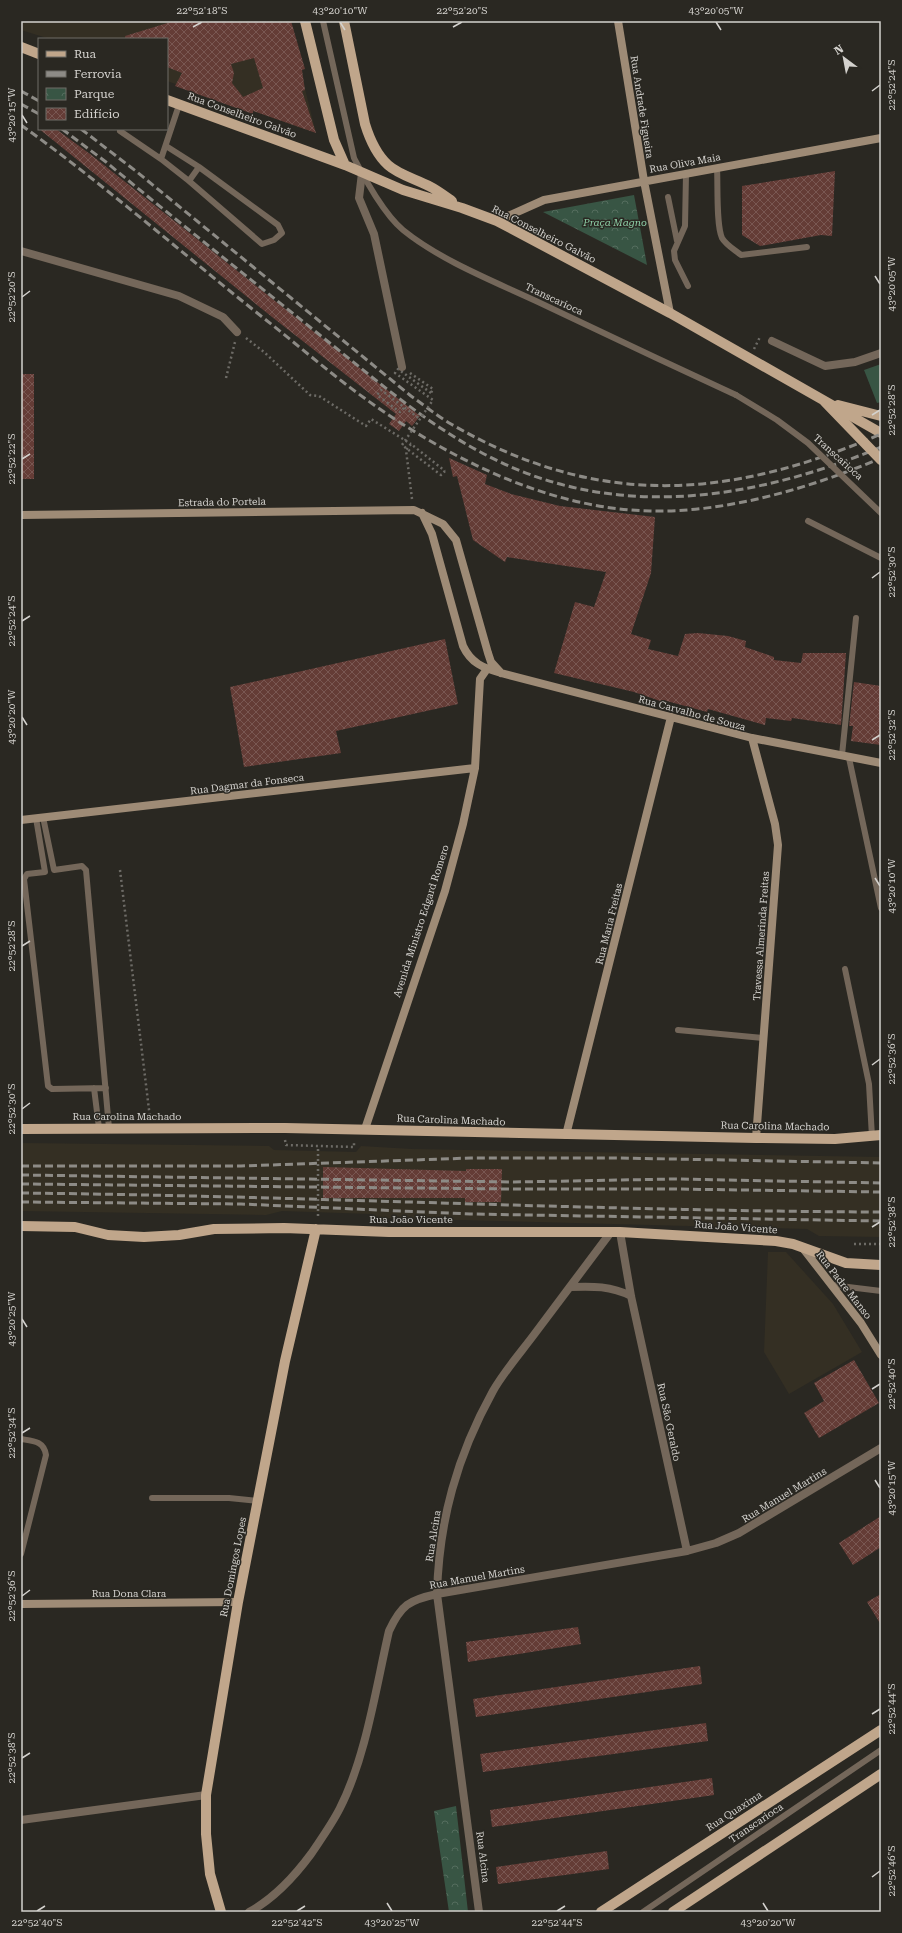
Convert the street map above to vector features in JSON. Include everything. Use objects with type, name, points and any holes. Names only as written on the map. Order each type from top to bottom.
[{"type":"main road","points":[[305,21],[334,140],[345,165]]},
{"type":"main road","points":[[344,21],[365,124],[369,136],[381,156],[389,166],[431,187],[462,208]]},
{"type":"main road","points":[[21,47],[38,54]]},
{"type":"main road","name":"Rua Conselheiro Galvão","points":[[168,100],[345,165],[403,190],[462,208],[497,221],[670,313],[825,402]]},
{"type":"main road","points":[[825,402],[881,416]]},
{"type":"main road","points":[[825,402],[881,434]]},
{"type":"main road","points":[[825,402],[881,460]]},
{"type":"main road","name":"Rua Carolina Machado","points":[[21,1128],[365,1129],[566,1135],[835,1139],[876,1136]]},
{"type":"main road","name":"Rua João Vicente","points":[[21,1226],[75,1227],[108,1235],[144,1236],[179,1235],[214,1229],[316,1229],[389,1232],[615,1232],[776,1241],[802,1247],[846,1263],[881,1265]]},
{"type":"main road","name":"Rua Domingos Lopes","points":[[221,1912],[210,1874],[206,1834],[206,1795],[238,1602],[259,1501],[285,1360],[316,1229]]},
{"type":"main road","name":"Rua Quaxima","points":[[601,1912],[881,1730]]},
{"type":"main road","points":[[673,1912],[881,1774]]},
{"type":"street","name":"Rua Andrade Figueira","points":[[618,21],[644,181],[670,313]]},
{"type":"street","name":"Rua Oliva Maia","points":[[497,221],[544,200],[881,138]]},
{"type":"street","points":[[362,173],[359,198],[374,234],[402,367]]},
{"type":"street","points":[[21,251],[179,296],[223,317],[237,332]]},
{"type":"street","points":[[772,341],[825,366],[855,362],[881,353]]},
{"type":"street","name":"Estrada do Portela","points":[[21,514],[414,510],[422,513]]},
{"type":"street","points":[[422,513],[432,534],[463,646],[467,655],[474,663],[501,673]]},
{"type":"street","points":[[422,513],[443,524],[456,540],[491,662],[501,673]]},
{"type":"street","name":"Avenida Ministro Edgard Romero","points":[[365,1129],[445,891],[463,824],[475,768],[480,680],[487,669]]},
{"type":"street","name":"Rua Carvalho de Souza","points":[[501,673],[752,738],[881,763]]},
{"type":"street","name":"Rua Maria Freitas","points":[[566,1135],[671,717]]},
{"type":"street","name":"Travessa Almerinda Freitas","points":[[752,738],[775,824],[778,845],[756,1138]]},
{"type":"street","name":"Rua Dagmar da Fonseca","points":[[21,820],[475,768]]},
{"type":"street","name":"Rua Alcina","points":[[479,1912],[437,1594],[438,1562],[453,1482],[476,1424],[494,1390],[570,1287],[615,1232]]},
{"type":"street","name":"Rua São Geraldo","points":[[615,1232],[631,1296],[687,1551]]},
{"type":"street","name":"Rua Padre Manso","points":[[802,1247],[861,1323],[881,1355]]},
{"type":"street","points":[[570,1287],[606,1287],[618,1290],[631,1296]]},
{"type":"street","name":"Rua Manuel Martins","points":[[249,1912],[279,1892],[302,1866],[326,1832],[344,1800],[361,1754],[389,1631],[396,1615],[402,1607],[416,1599],[437,1594],[687,1551],[716,1543],[739,1533],[881,1448]]},
{"type":"street","name":"Rua Dona Clara","points":[[21,1604],[238,1602]]},
{"type":"street","points":[[21,1820],[206,1795]]},
{"type":"lane","name":"Transcarioca","points":[[323,21],[350,148],[362,173],[382,206],[402,230],[480,275],[736,395],[777,420],[808,443],[881,513]]},
{"type":"lane","points":[[161,159],[179,105]]},
{"type":"lane","points":[[120,131],[161,159],[189,181],[262,244],[274,240],[282,233],[278,225],[199,167],[166,146]]},
{"type":"lane","points":[[189,181],[199,167]]},
{"type":"lane","points":[[716,168],[719,221],[722,237],[729,245],[741,255],[807,247]]},
{"type":"lane","points":[[686,174],[685,226],[677,241],[674,251],[675,260],[688,286]]},
{"type":"lane","points":[[668,196],[677,241]]},
{"type":"lane","points":[[808,521],[881,558]]},
{"type":"lane","points":[[856,618],[846,757],[881,908]]},
{"type":"lane","points":[[40,817],[54,870]]},
{"type":"lane","points":[[40,817],[45,872]]},
{"type":"lane","points":[[104,1128],[106,1088],[86,870],[82,866],[25,875],[24,879],[48,1086],[52,1089],[106,1088]]},
{"type":"lane","points":[[845,969],[869,1084],[876,1136]]},
{"type":"lane","points":[[678,1030],[763,1038]]},
{"type":"lane","points":[[94,1088],[104,1128]]},
{"type":"lane","points":[[832,1285],[881,1291]]},
{"type":"lane","points":[[21,1439],[39,1442],[45,1449],[46,1455],[21,1554]]},
{"type":"lane","points":[[152,1498],[229,1498],[259,1501]]},
{"type":"lane","name":"Transcarioca","points":[[643,1912],[881,1750]]},
{"type":"path","points":[[226,378],[237,332],[264,352],[310,395],[319,396],[366,426],[371,420],[411,444],[445,471],[441,475],[402,445],[420,419],[434,400],[396,373],[398,369],[431,393],[433,389],[402,367]]},
{"type":"path","points":[[749,357],[762,335],[772,341]]},
{"type":"path","points":[[404,408],[400,412],[376,395],[381,390],[420,419]]},
{"type":"path","points":[[411,444],[406,450],[414,510]]},
{"type":"path","points":[[120,870],[152,1128]]},
{"type":"path","points":[[286,1145],[354,1147]]},
{"type":"path","points":[[318,1147],[318,1216]]},
{"type":"path","points":[[854,1244],[881,1244]]},
{"type":"shaded area","points":[[21,21],[288,21],[316,133],[168,81],[168,38],[47,38],[21,30]]},
{"type":"shaded area","points":[[21,1143],[269,1146],[274,1150],[356,1152],[361,1146],[412,1149],[881,1157],[881,1237],[819,1236],[807,1229],[379,1218],[372,1214],[282,1211],[266,1215],[21,1211]]},
{"type":"shaded area","points":[[768,1252],[786,1252],[833,1304],[862,1352],[789,1394],[764,1352]]},
{"type":"green space","name":"Praça Magno","points":[[634,195],[647,265],[543,212]]},
{"type":"green space","points":[[881,364],[881,402],[877,403],[864,370]]},
{"type":"green space","points":[[456,1806],[468,1912],[449,1912],[434,1811]]},
{"type":"building","points":[[174,21],[291,21],[305,69],[302,70],[305,90],[302,91],[316,133],[253,111],[253,114],[175,86],[182,73],[168,67],[168,38],[126,38],[125,36]],"holes":[[[254,58],[263,88],[243,97],[232,83],[234,73],[231,64]]]},
{"type":"building","points":[[40,130],[57,130],[90,154],[420,416],[412,426],[406,421],[399,431],[389,424],[396,414],[272,317]]},
{"type":"building","points":[[835,171],[832,236],[821,235],[760,246],[742,235],[742,186]]},
{"type":"building","points":[[21,374],[34,374],[34,479],[21,479]]},
{"type":"building","points":[[449,458],[487,475],[485,484],[511,494],[560,506],[655,517],[651,573],[631,634],[651,640],[648,649],[678,656],[685,634],[698,633],[728,636],[746,641],[745,647],[774,657],[774,660],[801,663],[803,653],[846,653],[841,725],[792,718],[791,721],[766,718],[765,725],[708,709],[707,712],[663,700],[663,702],[634,692],[554,673],[575,602],[594,607],[606,572],[507,557],[505,562],[473,540],[457,476],[453,477]]},
{"type":"building","points":[[445,639],[458,704],[336,731],[341,753],[244,767],[230,687]]},
{"type":"building","points":[[854,682],[881,686],[881,745],[851,741],[853,726],[849,726]]},
{"type":"building","points":[[323,1167],[466,1171],[466,1169],[502,1169],[501,1202],[465,1202],[465,1198],[323,1198]]},
{"type":"building","points":[[854,1360],[879,1403],[819,1438],[804,1413],[824,1401],[814,1383]]},
{"type":"building","points":[[881,1516],[881,1547],[853,1565],[839,1543]]},
{"type":"building","points":[[881,1594],[881,1625],[867,1602]]},
{"type":"building","points":[[578,1627],[581,1644],[468,1662],[466,1642]]},
{"type":"building","points":[[700,1666],[702,1684],[476,1717],[473,1699]]},
{"type":"building","points":[[706,1723],[708,1741],[483,1772],[480,1754]]},
{"type":"building","points":[[712,1778],[714,1795],[492,1827],[490,1810]]},
{"type":"building","points":[[607,1851],[609,1869],[498,1884],[496,1867]]},
{"type":"railway","points":[[21,91],[38,100]]},
{"type":"railway","points":[[21,104],[38,113]]},
{"type":"railway","points":[[21,125],[84,172],[328,371],[367,400],[431,442],[501,476],[537,490],[575,501],[612,508],[650,511],[679,511],[738,503],[768,496],[826,479],[881,458]]},
{"type":"railway","points":[[63,130],[106,162],[361,369],[423,416],[466,444],[488,456],[536,477],[585,490],[635,496],[684,496],[734,491],[784,480],[833,465],[881,447]]},
{"type":"railway","points":[[82,130],[137,172],[411,396],[451,424],[505,452],[559,471],[611,482],[664,486],[716,482],[770,472],[825,456],[881,434]]},
{"type":"railway","points":[[21,1166],[241,1166],[471,1158],[619,1158],[881,1163]]},
{"type":"railway","points":[[21,1175],[514,1182],[675,1179],[881,1183]]},
{"type":"railway","points":[[21,1184],[881,1192]]},
{"type":"railway","points":[[21,1193],[236,1197],[666,1209],[881,1212]]},
{"type":"railway","points":[[21,1202],[241,1204],[470,1214],[881,1221]]}]
